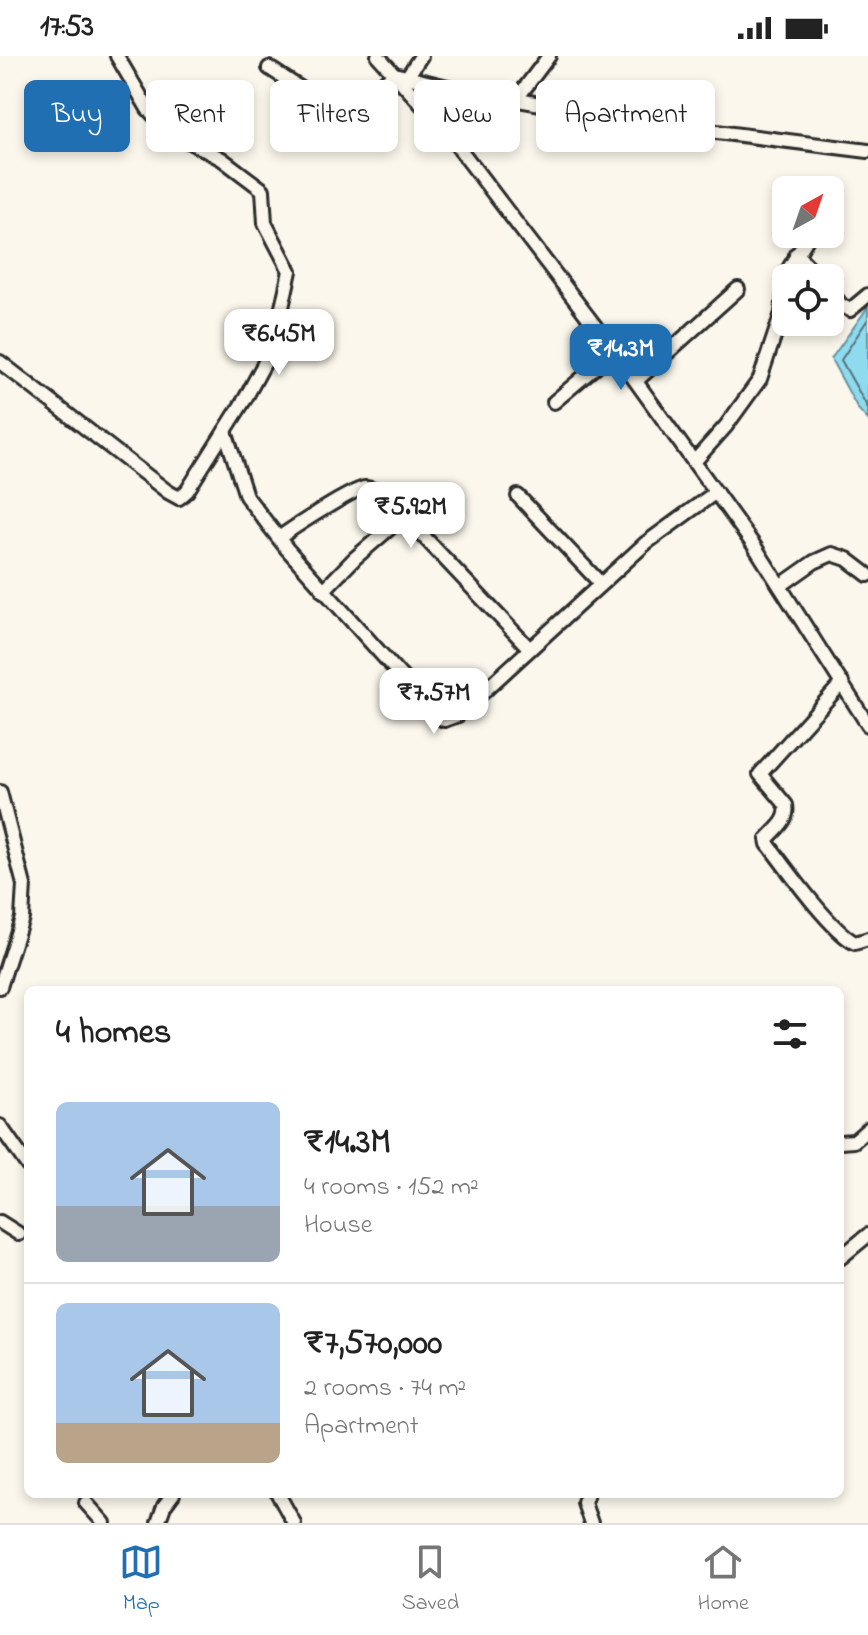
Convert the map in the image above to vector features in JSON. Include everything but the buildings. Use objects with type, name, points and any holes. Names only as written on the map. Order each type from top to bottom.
[{"type":"street","points":[[0,362],[179,498],[187,491],[275,347],[282,325],[281,312],[290,271],[265,223],[263,190],[222,159],[178,136],[161,123],[148,109],[117,56]]},
{"type":"street","points":[[378,56],[400,76],[449,135],[636,381],[780,586],[868,725]]},
{"type":"street","points":[[269,68],[340,107],[355,103],[400,76],[421,56]]},
{"type":"street","points":[[520,94],[549,56]]},
{"type":"street","points":[[400,76],[418,80]]},
{"type":"street","points":[[520,102],[677,128],[868,151]]},
{"type":"street","points":[[694,462],[726,426],[760,379],[782,313],[785,281],[800,248]]},
{"type":"street","points":[[796,254],[806,264]]},
{"type":"street","points":[[636,381],[738,289]]},
{"type":"street","points":[[844,307],[850,310],[868,295]]},
{"type":"street","points":[[554,402],[614,351]]},
{"type":"street","points":[[225,431],[242,488],[279,538],[323,591],[444,720],[458,715],[646,543],[716,492]]},
{"type":"street","points":[[279,538],[354,491],[364,488],[380,494],[529,648]]},
{"type":"street","points":[[518,496],[601,584]]},
{"type":"street","points":[[323,591],[355,558],[404,516]]},
{"type":"street","points":[[780,586],[814,562],[832,554],[847,559],[868,575]]},
{"type":"street","points":[[842,683],[760,774],[787,810],[785,820],[767,839],[768,844],[799,886],[845,935],[855,943],[868,939]]},
{"type":"street","points":[[0,792],[24,885],[22,918],[0,987]]},
{"type":"street","points":[[0,1126],[24,1160]]},
{"type":"street","points":[[844,1142],[854,1141],[868,1129]]},
{"type":"street","points":[[0,1222],[19,1234]]},
{"type":"street","points":[[844,1255],[868,1235]]},
{"type":"street","points":[[158,1523],[170,1498]]},
{"type":"street","points":[[280,1498],[294,1523]]},
{"type":"street","points":[[586,1498],[584,1503],[591,1523]]},
{"type":"street","points":[[86,1503],[104,1523]]},
{"type":"water","points":[[868,307],[868,420],[858,409],[831,359]]}]
